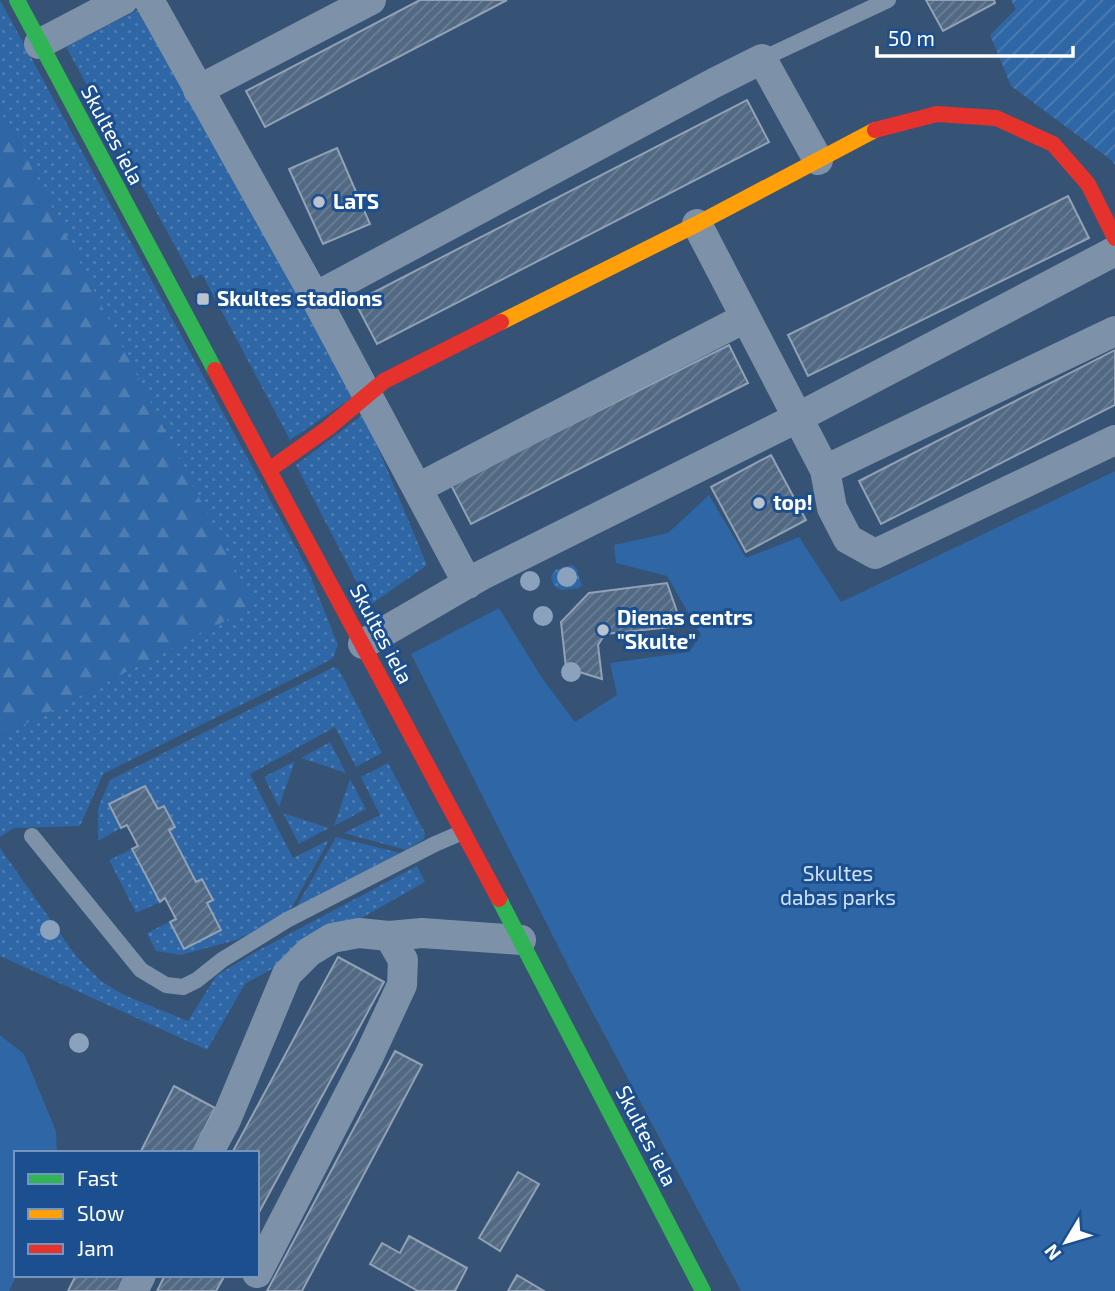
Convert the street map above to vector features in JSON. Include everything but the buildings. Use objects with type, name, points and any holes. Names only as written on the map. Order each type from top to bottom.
[{"type":"main road","name":"Skultes iela","points":[[16,0],[521,940],[703,1291]]},
{"type":"main road","points":[[269,470],[296,453],[384,381],[697,225],[876,130],[937,114],[996,118],[1053,144],[1088,184],[1115,238]]},
{"type":"street","points":[[39,44],[123,0]]},
{"type":"street","points":[[149,0],[316,297],[468,584]]},
{"type":"street","points":[[198,89],[371,0]]},
{"type":"street","points":[[316,297],[762,59],[818,160]]},
{"type":"street","points":[[697,225],[825,470],[832,508],[848,539],[875,554],[1115,440]]},
{"type":"street","points":[[363,644],[468,584],[797,418],[1115,251]]},
{"type":"street","points":[[418,488],[745,318]]},
{"type":"street","points":[[825,470],[1115,331]]},
{"type":"street","points":[[209,1151],[226,1120],[288,974],[309,951],[332,938],[359,933],[389,936],[422,933],[521,940]]},
{"type":"street","points":[[259,1270],[369,1056],[402,985],[403,960],[389,936]]},
{"type":"lane","points":[[762,59],[888,0]]},
{"type":"lane","points":[[32,836],[141,970],[166,985],[183,987],[198,980],[222,960],[287,920],[463,832]]},
{"type":"green space","points":[[0,0],[308,570],[338,645],[333,658],[315,668],[103,774],[80,826],[14,828],[0,837],[0,737],[253,606],[0,105]]},
{"type":"green space","points":[[1011,0],[1115,0],[1115,165],[1011,86],[990,35],[1016,9]]},
{"type":"green space","points":[[138,10],[359,393],[290,440],[202,274],[193,279],[66,47]]},
{"type":"green space","points":[[0,105],[254,606],[0,737]]},
{"type":"green space","points":[[364,414],[427,565],[369,606],[296,465]]},
{"type":"green space","name":"Skultes dabas parks","points":[[1115,471],[1115,1291],[741,1291],[570,970],[411,654],[499,608],[542,678],[575,722],[617,695],[610,663],[689,652],[701,635],[667,576],[616,563],[614,545],[668,533],[709,495],[746,558],[799,537],[841,602]]},
{"type":"green space","points":[[572,565],[576,568],[582,585],[579,588],[561,590],[554,586],[551,576],[555,570]]},
{"type":"green space","points":[[334,667],[339,670],[382,753],[356,767],[335,727],[250,774],[293,858],[329,840],[288,914],[236,940],[181,955],[156,951],[147,933],[213,900],[203,880],[196,882],[169,830],[175,826],[164,806],[158,809],[145,786],[109,804],[121,828],[98,841],[98,808],[110,780]]},
{"type":"green space","points":[[330,742],[346,773],[301,758]]},
{"type":"green space","points":[[295,761],[279,807],[264,777]]},
{"type":"green space","points":[[388,763],[425,833],[424,839],[406,850],[344,833],[380,815],[361,777]]},
{"type":"green space","points":[[350,779],[366,809],[334,826]]},
{"type":"green space","points":[[283,813],[329,828],[299,844]]},
{"type":"green space","points":[[336,837],[400,853],[294,911]]},
{"type":"green space","points":[[0,848],[76,956],[101,981],[124,995],[188,1021],[216,976],[250,955],[417,866],[425,882],[245,984],[207,1050],[0,956]]},
{"type":"green space","points":[[132,849],[160,902],[136,913],[109,860]]},
{"type":"green space","points":[[0,1035],[24,1054],[56,1131],[57,1151],[14,1151],[16,1277],[9,1291],[0,1291]]},
{"type":"traffic: fast","points":[[17,0],[215,370]]},
{"type":"traffic: fast","points":[[499,899],[703,1291]]},
{"type":"traffic: slow","points":[[501,322],[697,224],[875,130]]},
{"type":"traffic: jam","points":[[875,130],[937,114],[996,118],[1053,144],[1088,184],[1115,238]]},
{"type":"traffic: jam","points":[[269,470],[328,428],[384,381],[501,322]]},
{"type":"traffic: jam","points":[[215,370],[499,899]]},
{"type":"place","name":"LaTS","points":[[319,202]]},
{"type":"place","name":"Skultes stadions","points":[[203,299]]},
{"type":"place","name":"top!","points":[[759,503]]},
{"type":"place","name":"Dienas centrs \"Skulte\"","points":[[603,630]]}]
